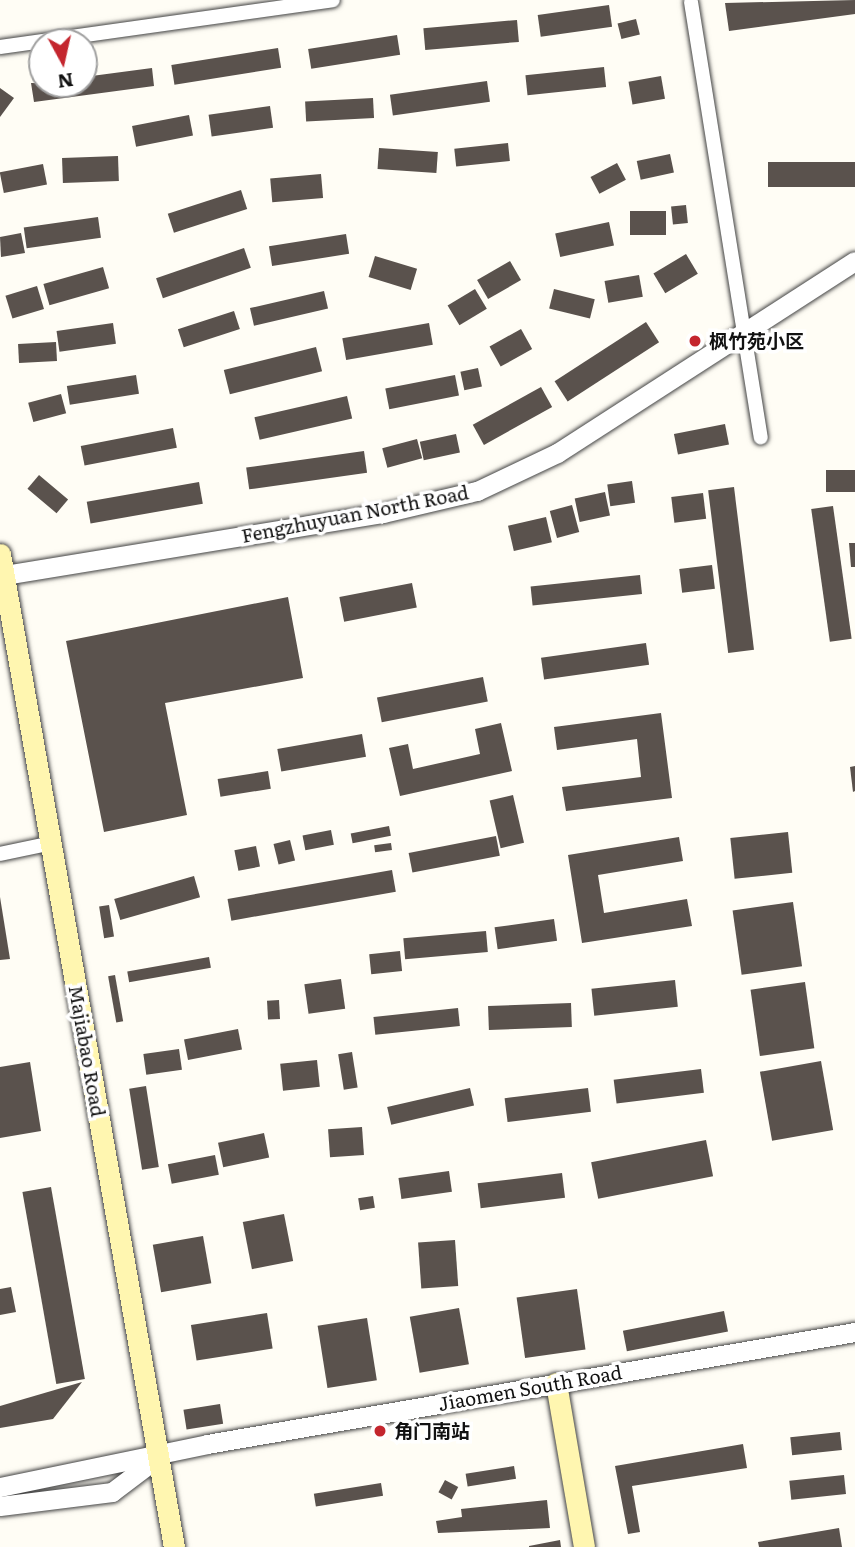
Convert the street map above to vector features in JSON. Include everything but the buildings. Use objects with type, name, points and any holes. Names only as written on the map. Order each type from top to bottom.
[{"type":"main road","name":"Majiabao Road","points":[[2,565],[174,1547]]},
{"type":"main road","points":[[556,1383],[584,1547]]},
{"type":"street","points":[[0,47],[332,0]]},
{"type":"street","points":[[691,2],[746,330],[761,437]]},
{"type":"street","name":"Fengzhuyuan North Road","points":[[2,565],[383,513],[477,491],[557,453],[855,261]]},
{"type":"street","points":[[0,854],[52,843]]},
{"type":"street","name":"Jiaomen South Road","points":[[0,1486],[556,1383],[855,1332]]},
{"type":"street","points":[[0,1506],[112,1492],[158,1457]]},
{"type":"place","name":"枫竹苑小区","points":[[695,341]]},
{"type":"place","name":"角门南站","points":[[380,1431]]}]
